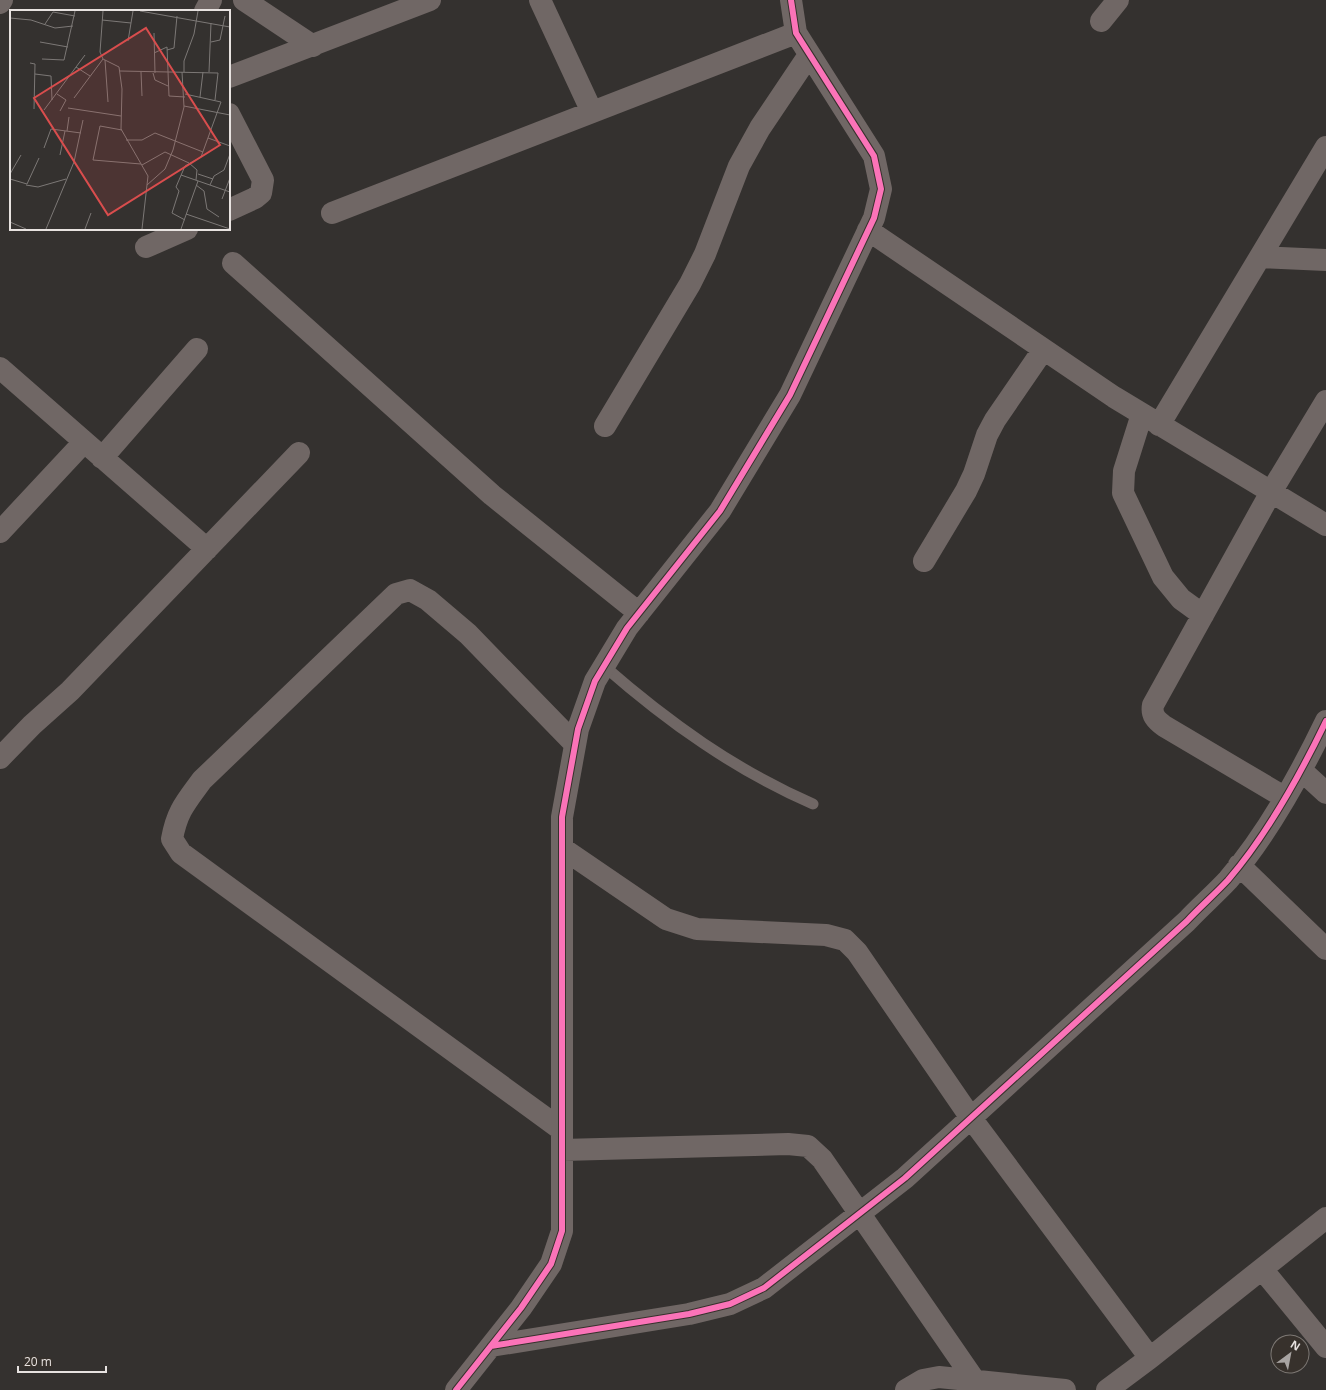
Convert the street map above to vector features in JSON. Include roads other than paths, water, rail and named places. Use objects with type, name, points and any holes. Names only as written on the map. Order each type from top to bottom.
[{"type":"street","points":[[206,10],[212,0]]},
{"type":"street","points":[[244,0],[313,46]]},
{"type":"street","points":[[230,77],[430,0]]},
{"type":"street","points":[[540,0],[592,112]]},
{"type":"street","points":[[456,1390],[521,1308],[552,1264],[562,1231],[562,817],[578,729],[595,681],[628,628],[720,511],[790,394],[874,218],[881,189],[874,156],[796,33],[791,0]]},
{"type":"street","points":[[1101,21],[1118,0]]},
{"type":"street","points":[[332,213],[796,33]]},
{"type":"street","points":[[605,426],[690,284],[705,254],[743,160],[760,128],[810,54]]},
{"type":"street","points":[[230,116],[262,180],[261,193],[255,198],[230,210]]},
{"type":"street","points":[[1203,615],[1181,599],[1163,577],[1123,493],[1124,471],[1151,419],[1260,258],[1326,147]]},
{"type":"street","points":[[146,247],[185,230]]},
{"type":"street","points":[[868,230],[1043,350],[1151,419],[1326,525]]},
{"type":"street","points":[[1260,258],[1326,260]]},
{"type":"street","points":[[234,263],[486,490],[640,613]]},
{"type":"street","points":[[102,458],[197,349]]},
{"type":"street","points":[[924,561],[972,479],[987,435],[995,420],[1043,350]]},
{"type":"street","points":[[0,368],[207,549]]},
{"type":"street","points":[[1284,798],[1164,726],[1156,720],[1152,712],[1153,705],[1271,492],[1326,401]]},
{"type":"street","points":[[0,532],[84,442]]},
{"type":"street","points":[[0,758],[32,725],[70,691],[299,453]]},
{"type":"street","points":[[575,744],[468,634],[428,600],[410,590],[396,594],[202,780],[182,806],[176,820],[172,839],[181,853],[562,1140],[788,1144],[808,1146],[822,1159],[976,1385]]},
{"type":"street","points":[[491,1346],[689,1314],[730,1304],[764,1288],[905,1178],[1187,921],[1228,879],[1259,838],[1301,770],[1326,721]]},
{"type":"street","points":[[1301,770],[1326,793]]},
{"type":"street","points":[[562,848],[666,919],[697,929],[826,935],[845,940],[857,952],[971,1118],[1150,1358]]},
{"type":"street","points":[[1239,865],[1326,949]]},
{"type":"street","points":[[1107,1390],[1150,1358],[1326,1218]]},
{"type":"street","points":[[1262,1269],[1326,1347]]},
{"type":"street","points":[[906,1390],[923,1380],[939,1377],[976,1385],[1065,1390]]},
{"type":"lane","points":[[604,666],[648,704],[717,753],[776,788],[813,804]]}]
